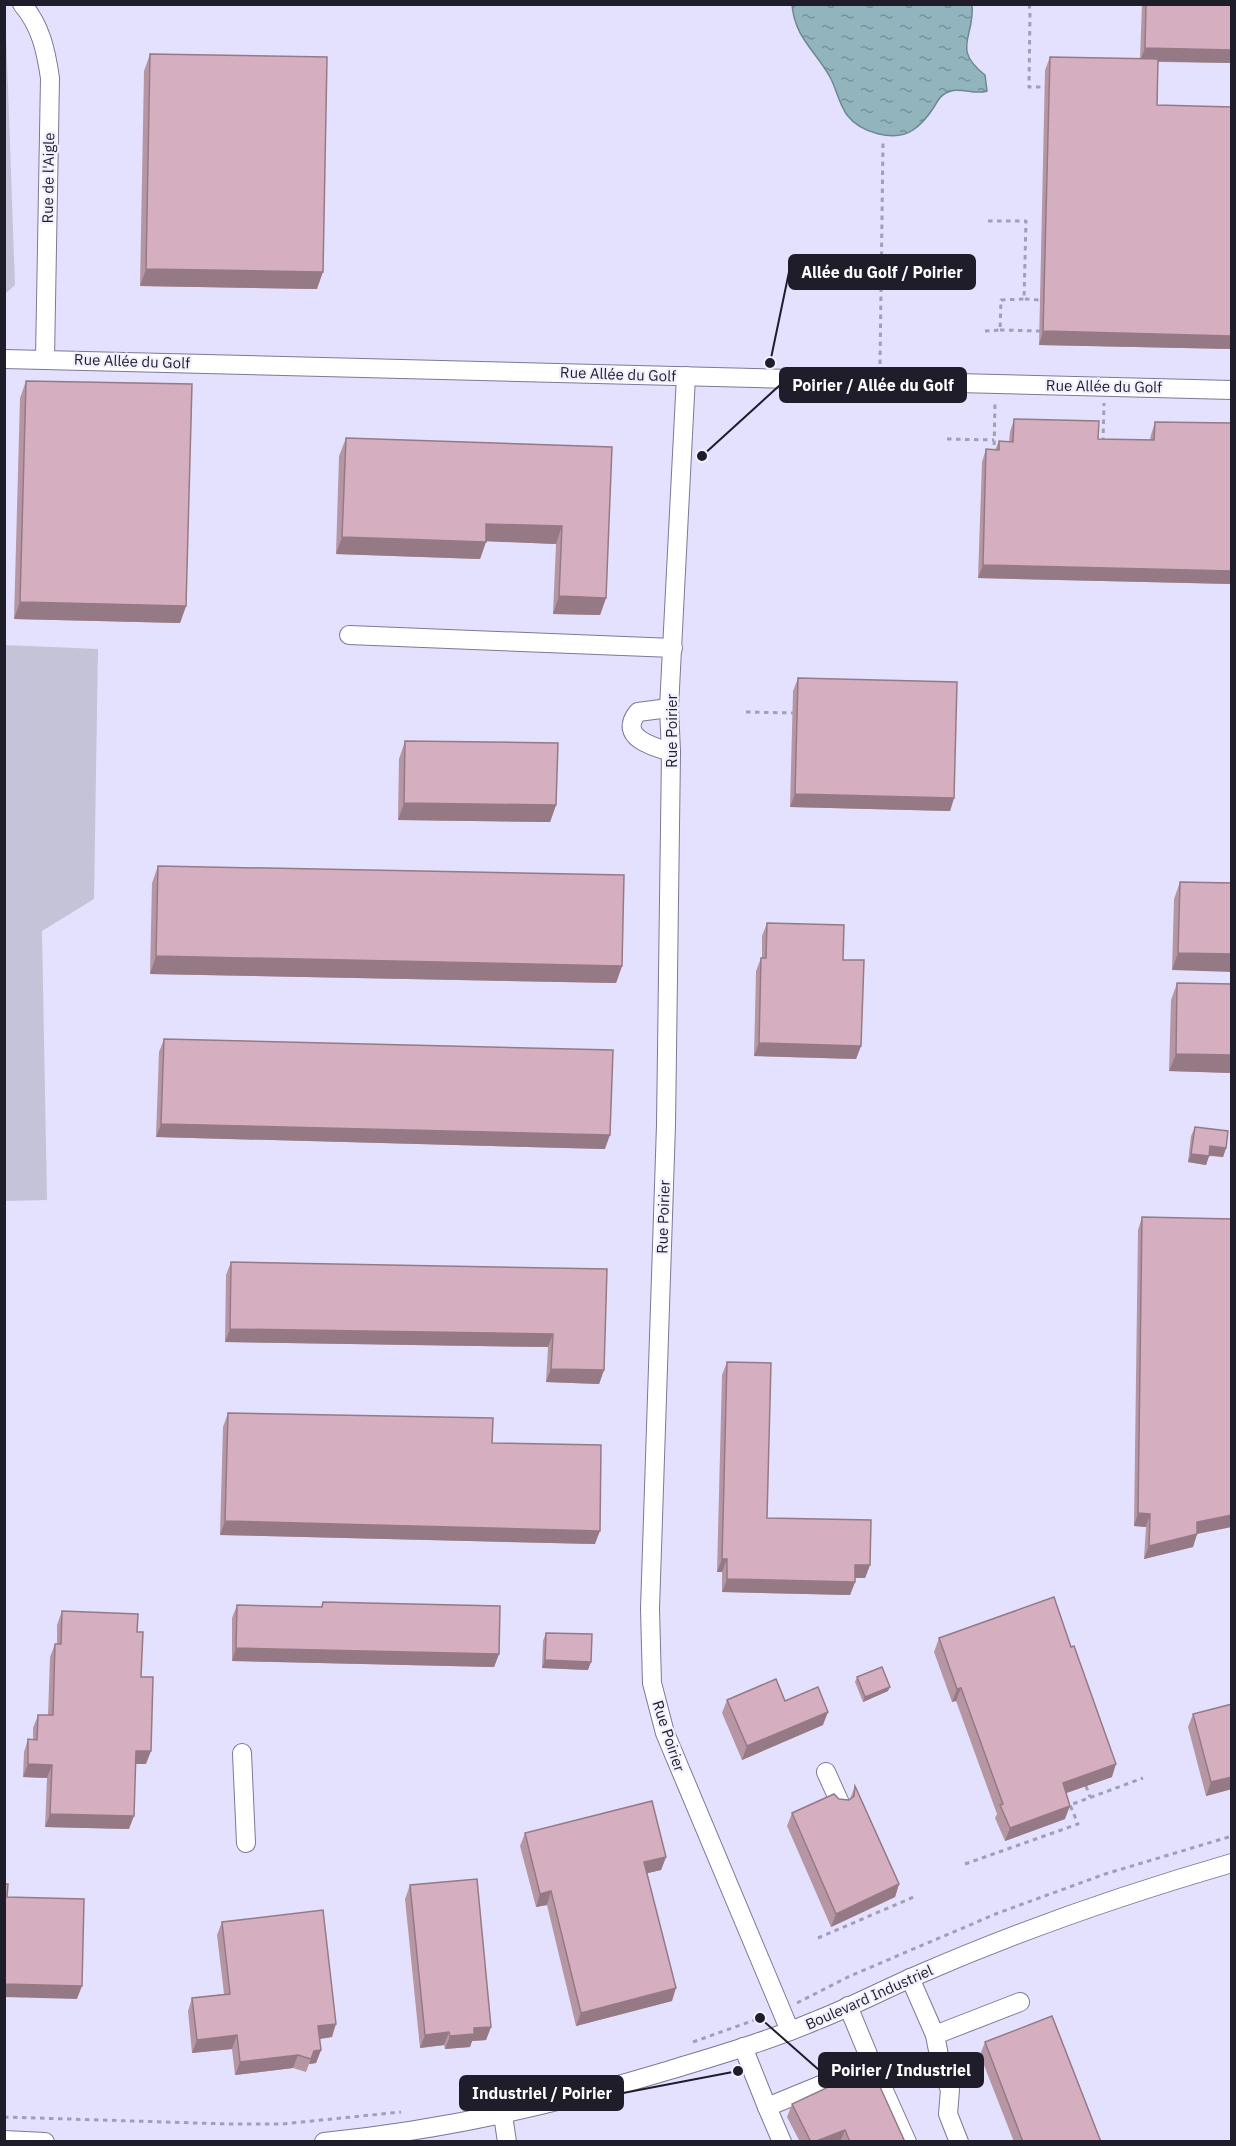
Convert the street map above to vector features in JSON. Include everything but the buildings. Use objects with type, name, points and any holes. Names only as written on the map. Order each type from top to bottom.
[{"type":"street","name":"Rue de l'Aigle","points":[[22,4],[38,28],[46,49],[50,78],[45,359]]},
{"type":"street","name":"Rue Allée du Golf","points":[[4,358],[1232,390]]},
{"type":"street","name":"Rue Poirier","points":[[686,376],[669,708],[671,752],[666,1113],[650,1630],[652,1683],[665,1733],[790,2031]]},
{"type":"street","points":[[349,635],[673,648]]},
{"type":"street","points":[[669,708],[638,712],[632,723],[632,729],[640,740],[671,752]]},
{"type":"street","points":[[242,1753],[246,1843]]},
{"type":"street","points":[[826,1772],[840,1803]]},
{"type":"street","name":"Boulevard Industriel","points":[[324,2142],[367,2139],[428,2129],[503,2115],[584,2096],[790,2031],[910,1978],[1063,1917],[1232,1863]]},
{"type":"street","points":[[910,1978],[935,2035],[941,2066],[950,2090],[948,2114],[959,2142]]},
{"type":"street","points":[[935,2035],[1020,2002]]},
{"type":"street","points":[[848,2006],[907,2142]]},
{"type":"street","points":[[743,2047],[782,2142]]},
{"type":"street","points":[[767,2107],[872,2064]]},
{"type":"street","points":[[503,2115],[507,2142]]},
{"type":"street","points":[[4,2140],[45,2142]]},
{"type":"path","points":[[1029,4],[1029,87],[1045,87]]},
{"type":"path","points":[[879,381],[883,143]]},
{"type":"path","points":[[988,221],[1026,221],[1024,299]]},
{"type":"path","points":[[1000,330],[1001,300],[1040,299],[1040,310]]},
{"type":"path","points":[[985,331],[1039,331],[1040,320]]},
{"type":"path","points":[[994,454],[995,384]]},
{"type":"path","points":[[1102,452],[1104,387]]},
{"type":"path","points":[[947,439],[994,440]]},
{"type":"path","points":[[746,712],[793,713]]},
{"type":"path","points":[[965,1864],[1078,1824],[1070,1805],[1143,1778]]},
{"type":"path","points":[[1086,1786],[1090,1797]]},
{"type":"path","name":"Boulevard Industriel","points":[[808,1998],[850,1976],[1007,1910],[1105,1874],[1232,1836]]},
{"type":"path","points":[[818,1938],[916,1896]]},
{"type":"path","points":[[692,2043],[760,2018]]},
{"type":"path","points":[[4,2117],[282,2124],[401,2112]]},
{"type":"shaded area","points":[[5,32],[15,285],[5,294]]},
{"type":"shaded area","points":[[5,645],[98,649],[94,899],[42,931],[47,1200],[5,1201]]},
{"type":"water","points":[[792,5],[972,5],[967,50],[969,58],[985,75],[987,91],[954,90],[948,92],[940,98],[921,123],[905,134],[896,136],[869,131],[853,121],[844,111],[830,77],[801,35]]},
{"type":"place","name":"Allée du Golf / Poirier","points":[[770,363]]},
{"type":"place","name":"Poirier / Allée du Golf","points":[[702,456]]},
{"type":"place","name":"Poirier / Industriel","points":[[760,2018]]},
{"type":"place","name":"Industriel / Poirier","points":[[738,2071]]}]
